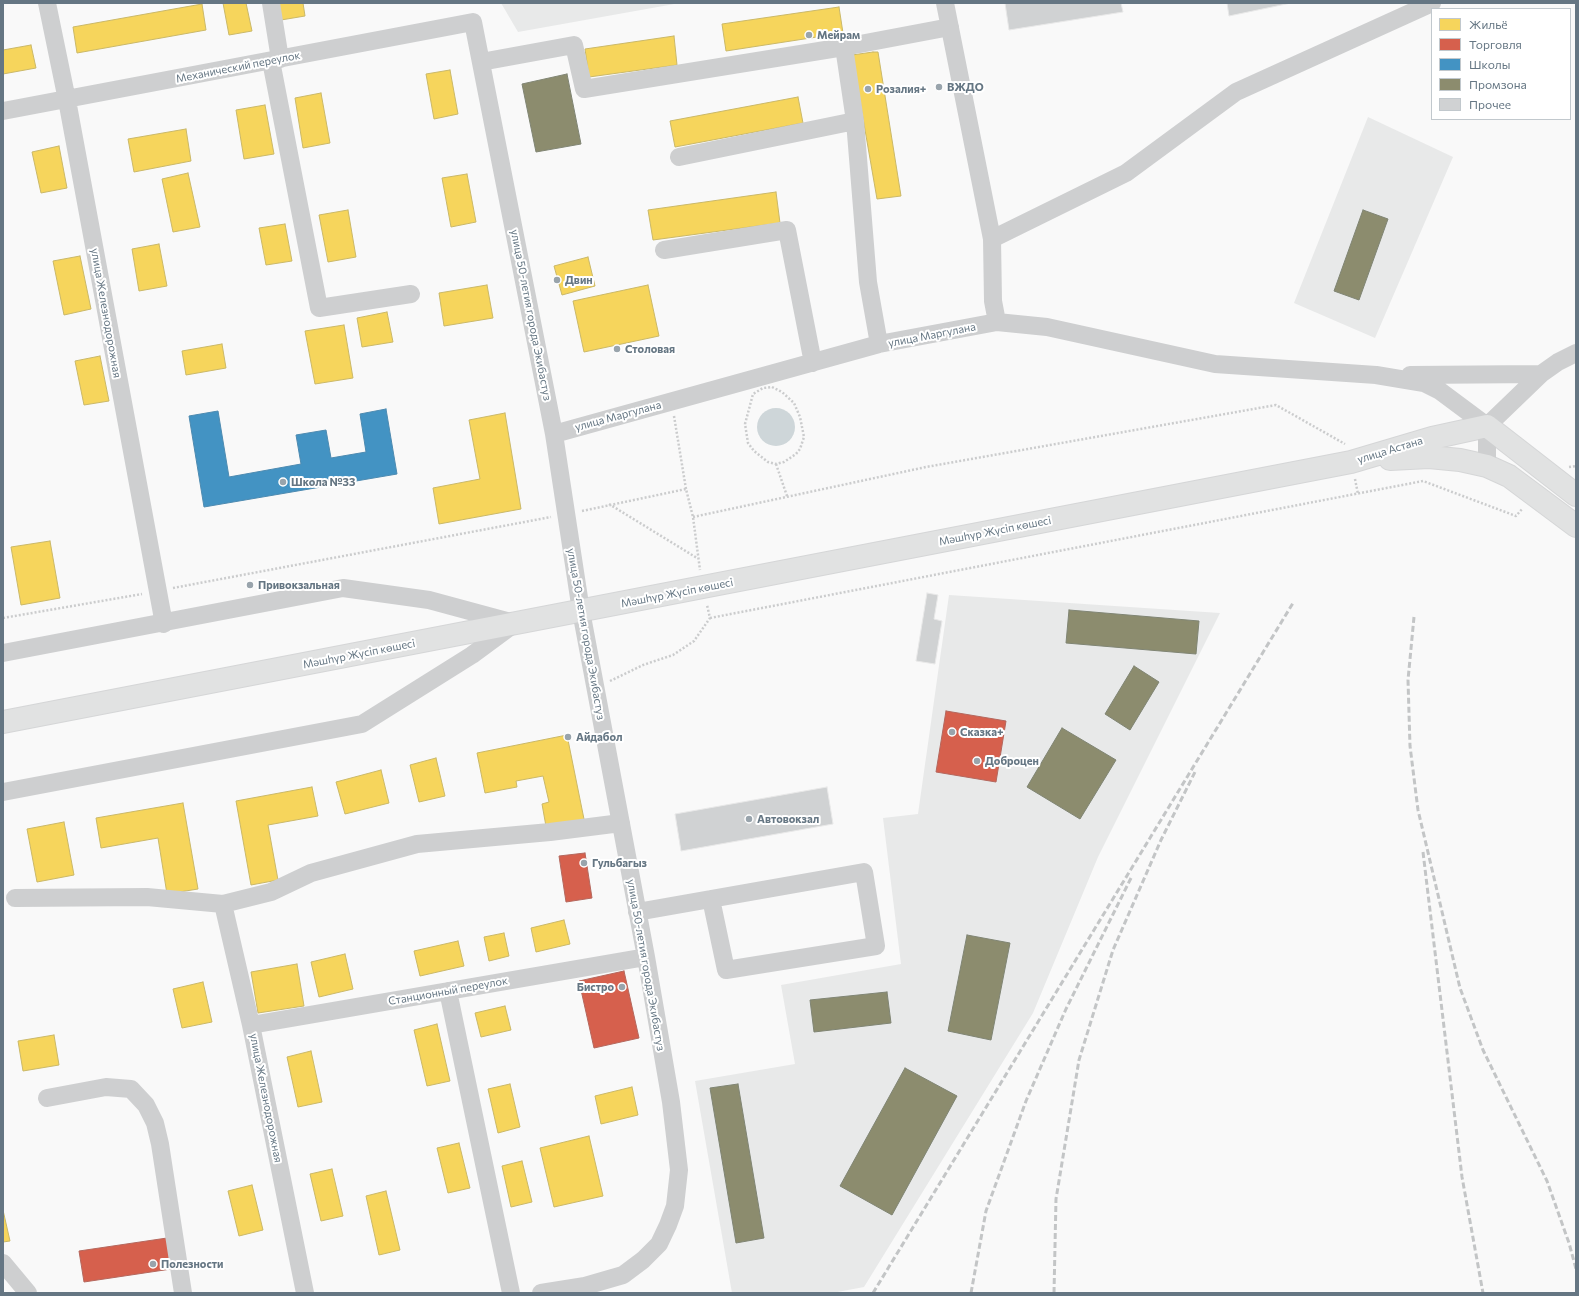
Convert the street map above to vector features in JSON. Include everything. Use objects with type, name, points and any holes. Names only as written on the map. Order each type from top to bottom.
[{"type":"main road","name":"улица Астана","points":[[1351,462],[1432,438],[1487,426]]},
{"type":"main road","points":[[1487,426],[1576,495]]},
{"type":"main road","name":"улица Астана","points":[[1351,462],[1429,457],[1460,460],[1487,466],[1509,476],[1576,526]]},
{"type":"main road","name":"Мәшһүр Жүсіп көшесі","points":[[3,722],[1351,462]]},
{"type":"street","name":"улица Железнодорожная","points":[[47,3],[67,100],[164,624]]},
{"type":"street","points":[[271,3],[276,60],[319,308],[411,294]]},
{"type":"street","points":[[945,3],[992,239],[993,301],[997,322]]},
{"type":"street","points":[[992,239],[1126,173],[1236,92],[1432,3]]},
{"type":"street","name":"Механический переулок","points":[[3,111],[473,22]]},
{"type":"street","name":"улица 50-летия города Экибастуз","points":[[473,22],[554,434],[581,611],[646,957],[680,1170],[675,1206],[659,1244],[643,1260],[623,1275],[585,1286],[541,1293]]},
{"type":"street","points":[[481,62],[574,45],[584,89],[844,47],[950,27]]},
{"type":"street","points":[[844,47],[855,121],[868,282],[879,344]]},
{"type":"street","points":[[679,157],[855,121]]},
{"type":"street","points":[[664,250],[787,230],[813,363]]},
{"type":"street","name":"улица Маргулана","points":[[554,434],[879,344],[997,322],[1047,327],[1215,364],[1376,375]]},
{"type":"street","points":[[1487,466],[1487,426],[1541,374],[1558,362],[1576,353]]},
{"type":"street","points":[[1376,375],[1541,374]]},
{"type":"street","points":[[1376,375],[1424,383],[1440,391],[1487,426]]},
{"type":"street","points":[[3,653],[164,624],[343,588],[429,600],[515,624]]},
{"type":"street","points":[[3,792],[362,724],[472,654],[515,624]]},
{"type":"street","points":[[15,898],[147,897],[224,904],[271,892],[312,873],[417,844],[550,832],[621,823]]},
{"type":"street","points":[[637,912],[864,872],[876,946],[726,970],[711,899]]},
{"type":"street","name":"улица Железнодорожная","points":[[224,904],[251,1025],[305,1293]]},
{"type":"street","name":"Станционный переулок","points":[[251,1025],[646,957]]},
{"type":"street","points":[[448,991],[511,1293]]},
{"type":"street","points":[[47,1098],[106,1087],[131,1089],[146,1105],[155,1123],[160,1144],[183,1293]]},
{"type":"street","points":[[3,1263],[28,1293]]},
{"type":"path","points":[[772,387],[782,392],[794,403],[800,417],[804,437],[800,449],[796,454],[784,462],[776,464],[768,462],[754,451],[748,443],[745,424],[753,394],[763,388],[772,387]]},
{"type":"path","points":[[609,504],[698,558],[693,517],[686,489],[671,402]]},
{"type":"path","points":[[693,517],[926,467],[1276,405],[1347,446],[1358,494]]},
{"type":"path","points":[[776,464],[787,496]]},
{"type":"path","points":[[1552,476],[1558,470],[1576,466]]},
{"type":"path","points":[[598,706],[606,692],[609,681],[643,665],[673,655],[694,641],[710,618],[1423,481],[1516,516],[1535,495]]},
{"type":"path","points":[[3,618],[158,591],[566,514],[686,489]]},
{"type":"shaded area","points":[[501,3],[680,3],[518,32]]},
{"type":"shaded area","points":[[1368,117],[1453,157],[1375,338],[1294,303]]},
{"type":"shaded area","points":[[772,408],[780,408],[790,413],[794,420],[794,434],[790,441],[780,446],[772,446],[762,441],[760,438],[757,431],[757,423],[762,413],[765,411]]},
{"type":"shaded area","points":[[949,595],[1220,613],[1098,857],[1033,1013],[864,1287],[832,1293],[732,1293],[695,1081],[795,1064],[781,985],[901,964],[883,818],[918,814]]},
{"type":"building: Жильё","points":[[223,3],[246,3],[252,31],[229,35]]},
{"type":"building: Жильё","points":[[278,3],[303,3],[305,16],[281,20]]},
{"type":"building: Жильё","points":[[202,4],[206,30],[77,53],[73,27]]},
{"type":"building: Жильё","points":[[839,7],[843,33],[726,51],[722,24]]},
{"type":"building: Жильё","points":[[674,36],[677,65],[589,77],[585,49]]},
{"type":"building: Жильё","points":[[31,45],[36,68],[3,74],[3,50]]},
{"type":"building: Жильё","points":[[878,52],[901,196],[877,199],[852,55]]},
{"type":"building: Жильё","points":[[450,70],[458,114],[434,119],[426,74]]},
{"type":"building: Жильё","points":[[321,93],[330,143],[303,148],[295,98]]},
{"type":"building: Жильё","points":[[798,97],[803,123],[675,147],[670,121]]},
{"type":"building: Жильё","points":[[265,105],[274,154],[244,159],[236,110]]},
{"type":"building: Жильё","points":[[186,129],[191,161],[134,172],[128,139]]},
{"type":"building: Жильё","points":[[59,146],[67,188],[41,193],[32,152]]},
{"type":"building: Жильё","points":[[188,173],[200,227],[173,232],[162,179]]},
{"type":"building: Жильё","points":[[467,174],[476,222],[451,227],[442,178]]},
{"type":"building: Жильё","points":[[776,192],[780,223],[653,240],[648,210]]},
{"type":"building: Жильё","points":[[348,210],[356,257],[328,262],[319,215]]},
{"type":"building: Жильё","points":[[285,224],[292,261],[266,265],[259,228]]},
{"type":"building: Жильё","points":[[159,244],[167,286],[139,291],[132,249]]},
{"type":"building: Жильё","points":[[80,256],[91,309],[64,315],[53,261]]},
{"type":"building: Жильё","points":[[588,257],[595,286],[562,295],[554,266]]},
{"type":"building: Жильё","points":[[487,285],[493,318],[444,326],[439,293]]},
{"type":"building: Жильё","points":[[648,285],[659,336],[584,352],[573,301]]},
{"type":"building: Жильё","points":[[387,312],[393,342],[362,347],[357,318]]},
{"type":"building: Жильё","points":[[344,325],[353,378],[315,384],[305,331]]},
{"type":"building: Жильё","points":[[222,344],[226,368],[186,375],[182,351]]},
{"type":"building: Жильё","points":[[100,356],[109,401],[84,405],[75,361]]},
{"type":"building: Жильё","points":[[505,413],[521,509],[439,524],[433,488],[480,479],[469,420]]},
{"type":"building: Жильё","points":[[50,541],[60,598],[21,605],[11,547]]},
{"type":"building: Жильё","points":[[567,735],[585,824],[547,832],[542,804],[549,802],[543,776],[516,781],[517,787],[485,793],[477,753]]},
{"type":"building: Жильё","points":[[436,758],[445,796],[419,802],[410,765]]},
{"type":"building: Жильё","points":[[381,770],[389,803],[345,814],[336,782]]},
{"type":"building: Жильё","points":[[312,787],[318,816],[268,825],[278,880],[251,885],[236,801]]},
{"type":"building: Жильё","points":[[183,803],[198,889],[167,894],[158,838],[101,848],[96,818]]},
{"type":"building: Жильё","points":[[64,822],[74,875],[37,882],[27,829]]},
{"type":"building: Жильё","points":[[564,920],[570,944],[536,952],[531,928]]},
{"type":"building: Жильё","points":[[504,933],[509,956],[489,961],[484,937]]},
{"type":"building: Жильё","points":[[458,941],[464,966],[420,976],[414,951]]},
{"type":"building: Жильё","points":[[345,954],[353,989],[319,997],[311,962]]},
{"type":"building: Жильё","points":[[297,964],[304,1006],[258,1013],[251,972]]},
{"type":"building: Жильё","points":[[203,982],[212,1022],[182,1028],[173,989]]},
{"type":"building: Жильё","points":[[505,1006],[511,1030],[481,1037],[475,1013]]},
{"type":"building: Жильё","points":[[437,1024],[450,1081],[427,1086],[414,1030]]},
{"type":"building: Жильё","points":[[54,1035],[59,1065],[23,1071],[18,1041]]},
{"type":"building: Жильё","points":[[311,1051],[322,1102],[298,1107],[287,1057]]},
{"type":"building: Жильё","points":[[510,1084],[520,1127],[498,1133],[488,1089]]},
{"type":"building: Жильё","points":[[632,1087],[638,1115],[601,1124],[595,1096]]},
{"type":"building: Жильё","points":[[589,1136],[603,1196],[554,1207],[540,1148]]},
{"type":"building: Жильё","points":[[459,1143],[470,1188],[448,1193],[437,1148]]},
{"type":"building: Жильё","points":[[522,1161],[532,1202],[511,1207],[502,1166]]},
{"type":"building: Жильё","points":[[332,1169],[343,1216],[321,1221],[310,1174]]},
{"type":"building: Жильё","points":[[252,1185],[263,1230],[239,1236],[228,1191]]},
{"type":"building: Жильё","points":[[386,1191],[400,1250],[379,1255],[366,1196]]},
{"type":"building: Жильё","points":[[3,1210],[10,1241],[3,1242]]},
{"type":"building: Торговля","points":[[946,711],[1006,721],[996,782],[936,772]]},
{"type":"building: Торговля","points":[[585,853],[592,898],[566,902],[559,856]]},
{"type":"building: Торговля","points":[[624,971],[639,1038],[594,1048],[579,981]]},
{"type":"building: Торговля","points":[[167,1238],[171,1269],[84,1282],[79,1251]]},
{"type":"building: Школы","points":[[386,409],[397,474],[204,507],[189,416],[218,411],[229,477],[301,464],[296,435],[326,430],[331,458],[366,452],[360,414]]},
{"type":"building: Промзона","points":[[567,74],[581,144],[536,152],[522,84]]},
{"type":"building: Промзона","points":[[1363,210],[1388,219],[1359,300],[1334,291]]},
{"type":"building: Промзона","points":[[1069,610],[1199,621],[1196,654],[1066,643]]},
{"type":"building: Промзона","points":[[1134,666],[1159,682],[1130,730],[1105,714]]},
{"type":"building: Промзона","points":[[1062,728],[1116,760],[1080,819],[1027,787]]},
{"type":"building: Промзона","points":[[967,935],[1010,943],[991,1040],[948,1031]]},
{"type":"building: Промзона","points":[[887,992],[891,1023],[814,1032],[810,1000]]},
{"type":"building: Промзона","points":[[905,1068],[957,1096],[892,1215],[840,1186]]},
{"type":"building: Промзона","points":[[738,1084],[764,1238],[736,1243],[710,1088]]},
{"type":"building: Прочее","points":[[1005,3],[1121,3],[1123,12],[1009,30]]},
{"type":"building: Прочее","points":[[1227,3],[1291,3],[1229,16]]},
{"type":"building: Прочее","points":[[927,593],[938,595],[934,619],[942,621],[935,664],[916,661]]},
{"type":"building: Прочее","points":[[827,787],[833,824],[681,851],[675,814]]},
{"type":"railway","points":[[873,1293],[1293,603]]},
{"type":"railway","points":[[1414,617],[1408,680],[1410,746],[1418,810],[1460,988],[1483,1050],[1547,1181],[1569,1243],[1576,1269]]},
{"type":"railway","points":[[1054,1293],[1056,1199],[1079,1060],[1113,950],[1161,840],[1195,772]]},
{"type":"railway","points":[[1423,852],[1462,1177],[1483,1293]]},
{"type":"railway","points":[[971,1293],[986,1211],[1026,1101],[1066,1009],[1132,876]]},
{"type":"place","name":"Мейрам","points":[[809,35]]},
{"type":"place","name":"ВЖДО","points":[[939,87]]},
{"type":"place","name":"Розалия+","points":[[868,89]]},
{"type":"place","name":"Двин","points":[[557,280]]},
{"type":"place","name":"Столовая","points":[[617,349]]},
{"type":"place","name":"Школа №33","points":[[283,482]]},
{"type":"place","name":"Привокзальная","points":[[250,585]]},
{"type":"place","name":"Сказка+","points":[[952,732]]},
{"type":"place","name":"Айдабол","points":[[568,737]]},
{"type":"place","name":"Доброцен","points":[[977,761]]},
{"type":"place","name":"Автовокзал","points":[[749,819]]},
{"type":"place","name":"Гульбагыз","points":[[584,863]]},
{"type":"place","name":"Бистро","points":[[622,987]]},
{"type":"place","name":"Полезности","points":[[153,1264]]}]
